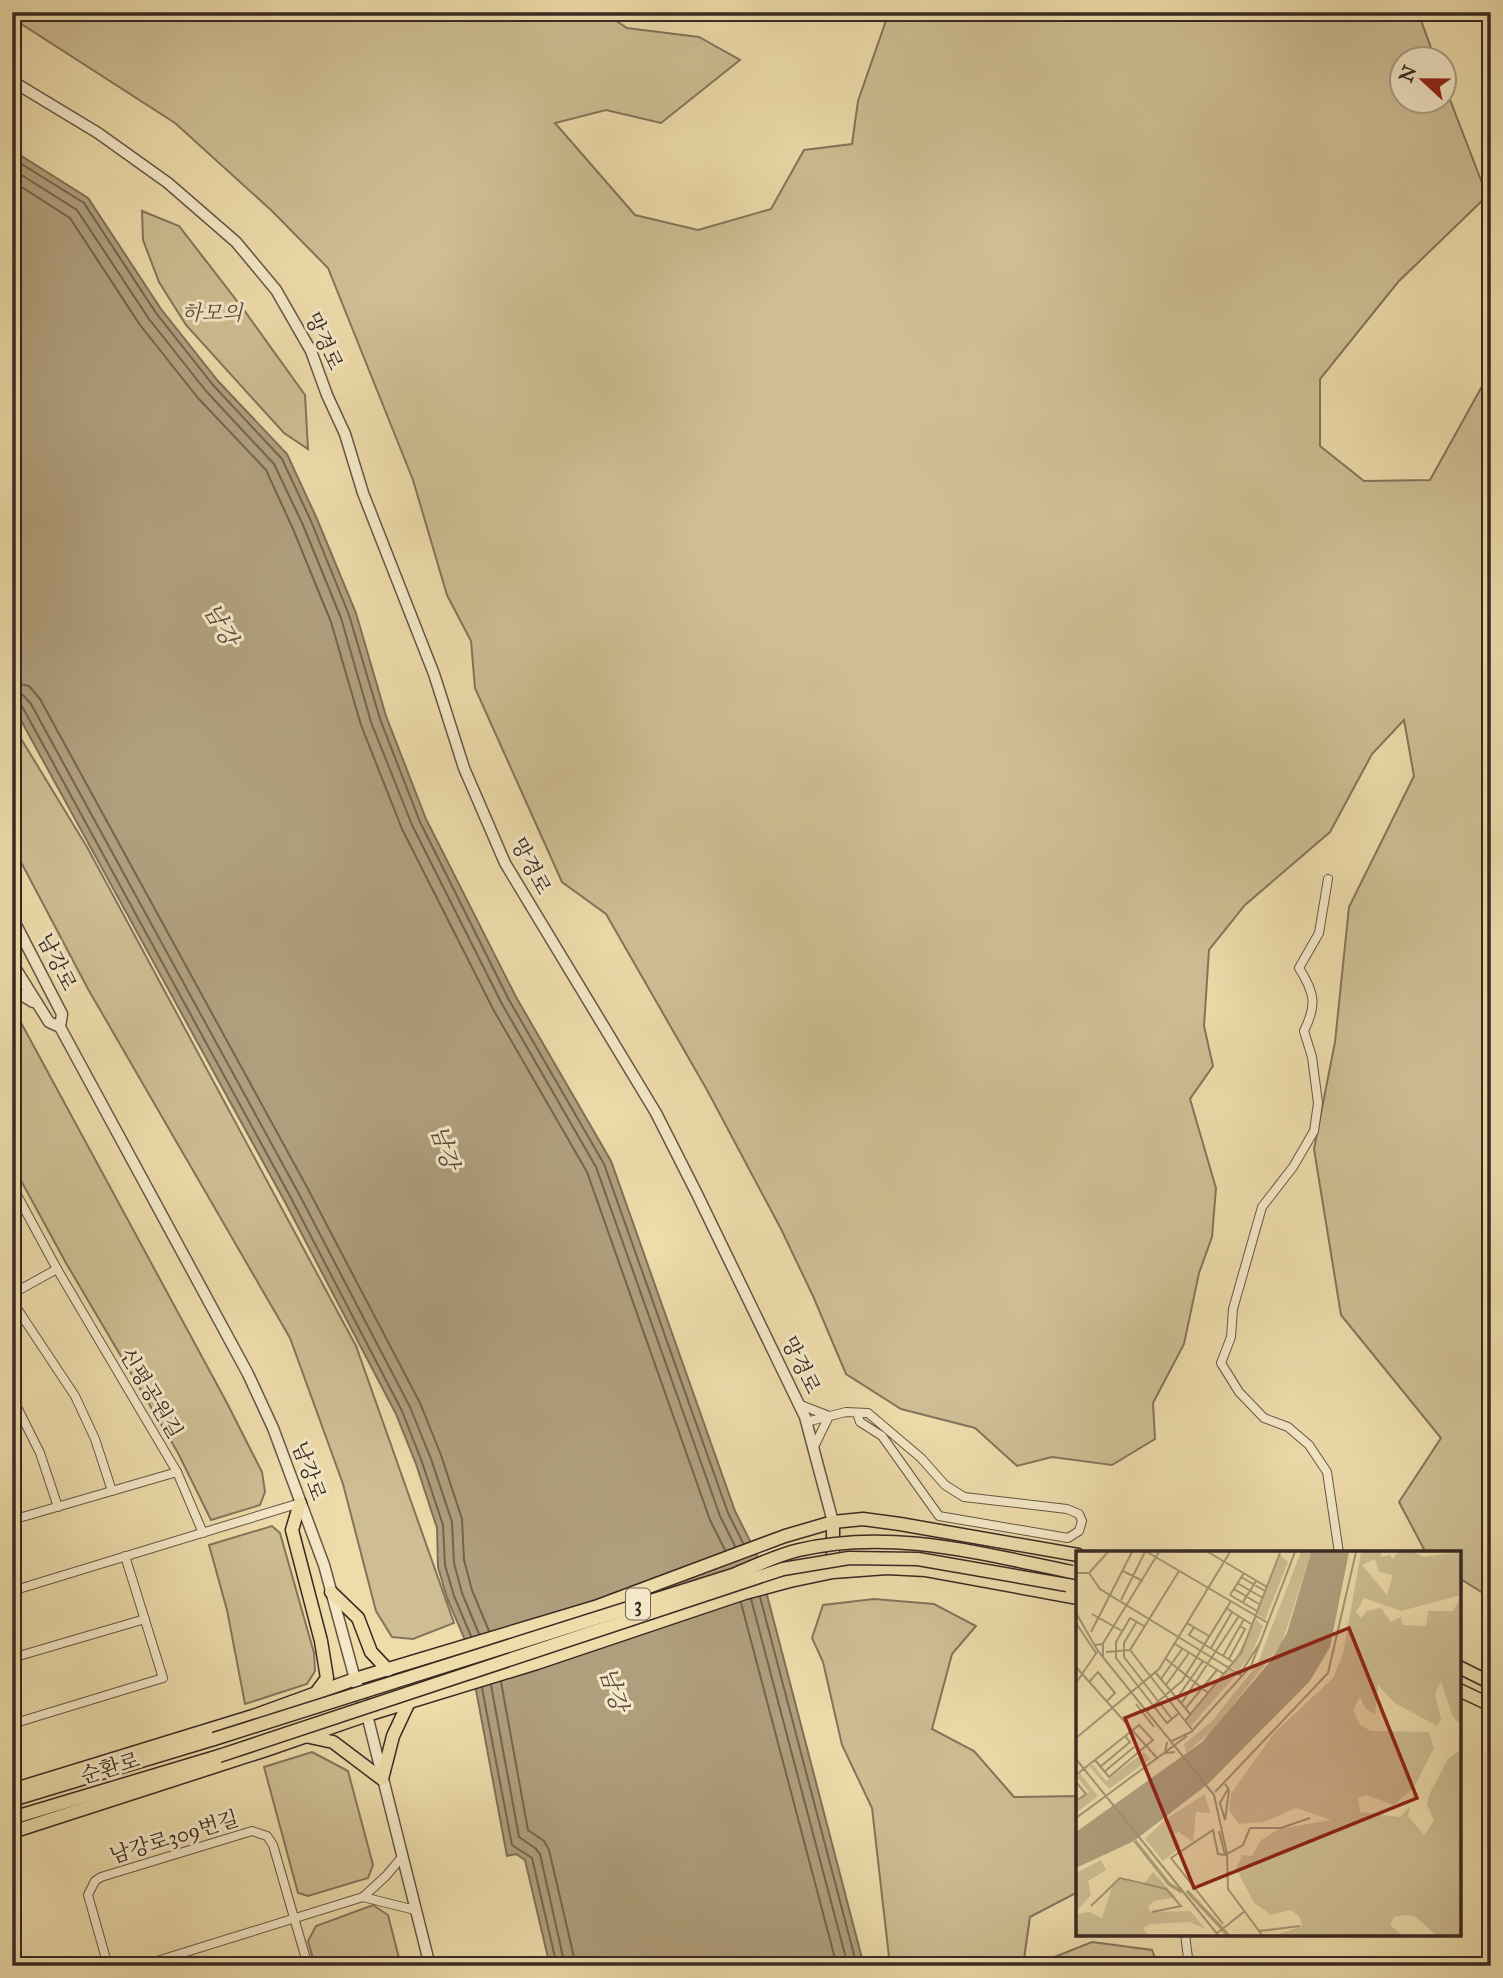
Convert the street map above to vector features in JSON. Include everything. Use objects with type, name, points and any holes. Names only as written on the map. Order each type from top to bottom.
[{"type":"main road","points":[[300,1503],[292,1530],[321,1641],[327,1678],[316,1693]]},
{"type":"main road","points":[[12,1790],[253,1716],[355,1679],[595,1606],[786,1536],[832,1522],[863,1519],[1076,1555]]},
{"type":"main road","points":[[832,1522],[833,1572]]},
{"type":"main road","name":"순환로","points":[[12,1800],[733,1575],[798,1550],[859,1541],[914,1542],[1075,1572]]},
{"type":"main road","name":"순환로","points":[[12,1818],[219,1755],[783,1569],[849,1558],[918,1559],[1072,1586]]},
{"type":"main road","points":[[12,1832],[267,1751],[367,1715],[537,1664],[746,1593],[790,1581],[833,1572],[887,1568],[926,1570],[1076,1598]]},
{"type":"main road","points":[[331,1592],[358,1618],[371,1653],[388,1670]]},
{"type":"main road","points":[[1461,1668],[1491,1683]]},
{"type":"main road","points":[[1461,1691],[1491,1705]]},
{"type":"main road","points":[[305,1736],[332,1742],[382,1779],[393,1736],[408,1704]]},
{"type":"street","name":"망경로","points":[[12,81],[98,132],[168,183],[236,242],[276,290],[311,351],[345,434],[363,492],[434,674],[464,768],[505,863],[656,1112],[806,1422],[832,1522]]},
{"type":"street","points":[[1328,878],[1319,933],[1299,968],[1310,985],[1313,1012],[1304,1031],[1312,1057],[1318,1103],[1314,1131],[1293,1167],[1262,1207],[1233,1310],[1231,1337],[1220,1363],[1239,1392],[1264,1418],[1288,1427],[1309,1445],[1327,1472],[1339,1551]]},
{"type":"street","name":"남강로","points":[[12,917],[62,1014],[60,1027]]},
{"type":"street","points":[[13,966],[33,957]]},
{"type":"street","name":"남강로","points":[[13,966],[49,1022],[60,1027],[248,1374],[273,1428],[324,1565],[367,1715],[430,1966]]},
{"type":"street","points":[[12,989],[36,1003]]},
{"type":"street","name":"신평공원길","points":[[12,1186],[57,1269],[177,1472],[202,1533]]},
{"type":"street","points":[[12,1294],[57,1269]]},
{"type":"street","points":[[12,1301],[75,1396],[95,1439],[112,1491]]},
{"type":"street","points":[[12,1397],[40,1453],[58,1507]]},
{"type":"street","points":[[798,1404],[829,1416]]},
{"type":"street","points":[[806,1422],[846,1412],[869,1413],[945,1485],[964,1497],[1067,1509],[1079,1514],[1082,1521],[1079,1531],[1068,1538],[939,1516],[882,1436],[860,1422],[858,1413]]},
{"type":"street","points":[[813,1449],[829,1416]]},
{"type":"street","points":[[12,1520],[177,1472]]},
{"type":"street","points":[[12,1591],[300,1503]]},
{"type":"street","points":[[12,1724],[163,1678],[125,1556]]},
{"type":"street","points":[[12,1658],[145,1619]]},
{"type":"street","name":"남강로309번길","points":[[108,1966],[88,1895],[95,1881],[252,1831],[267,1836],[273,1844],[308,1966]]},
{"type":"street","points":[[141,1966],[363,1897],[402,1857]]},
{"type":"street","points":[[363,1897],[415,1910]]},
{"type":"street","points":[[1185,1936],[1189,1966]]},
{"type":"green space","points":[[12,12],[603,12],[627,28],[699,37],[740,60],[661,123],[606,110],[555,123],[635,215],[698,230],[771,209],[804,150],[852,144],[858,101],[889,12],[1418,12],[1430,46],[1388,46],[1388,116],[1456,116],[1487,196],[1398,282],[1320,379],[1320,446],[1364,481],[1430,480],[1491,370],[1491,1592],[1483,1593],[1461,1579],[1461,1551],[1425,1551],[1399,1502],[1441,1438],[1341,1315],[1314,1149],[1335,1042],[1349,907],[1414,776],[1404,720],[1372,754],[1330,832],[1245,905],[1209,950],[1204,1026],[1213,1066],[1190,1099],[1216,1188],[1212,1237],[1199,1273],[1184,1344],[1153,1403],[1155,1439],[1112,1465],[1052,1457],[1017,1466],[975,1428],[901,1409],[846,1374],[781,1229],[707,1090],[606,914],[562,882],[475,688],[471,641],[447,595],[413,480],[328,268],[272,211],[175,123],[12,18]]},
{"type":"green space","name":"하모의","points":[[142,211],[179,226],[305,395],[308,449],[284,433],[186,325],[159,282],[143,240]]},
{"type":"green space","points":[[12,724],[87,847],[356,1346],[454,1623],[413,1639],[392,1637],[376,1611],[343,1484],[290,1338],[88,989],[12,845]]},
{"type":"green space","points":[[12,1006],[262,1472],[265,1492],[260,1505],[211,1520],[178,1453],[66,1263],[12,1164]]},
{"type":"green space","points":[[272,1526],[280,1533],[314,1653],[315,1671],[307,1684],[245,1704],[227,1610],[209,1545]]},
{"type":"green space","points":[[874,1599],[934,1604],[976,1626],[952,1654],[932,1729],[974,1751],[1014,1797],[1076,1796],[1076,1893],[1030,1917],[1023,1966],[890,1966],[872,1808],[842,1745],[823,1662],[812,1638],[823,1605]]},
{"type":"green space","points":[[312,1752],[348,1771],[373,1865],[368,1878],[308,1896],[298,1893],[264,1767]]},
{"type":"green space","points":[[373,1905],[388,1915],[401,1966],[315,1966],[308,1941],[316,1926]]},
{"type":"green space","points":[[1092,1942],[1152,1950],[1158,1966],[1032,1966]]},
{"type":"water","name":"남강","points":[[12,150],[88,198],[161,309],[218,381],[287,454],[356,613],[386,716],[426,819],[516,997],[611,1161],[735,1511],[756,1553],[864,1966],[550,1966],[525,1860],[516,1854],[507,1856],[468,1647],[447,1598],[438,1567],[437,1528],[396,1414],[285,1202],[12,704]]}]
